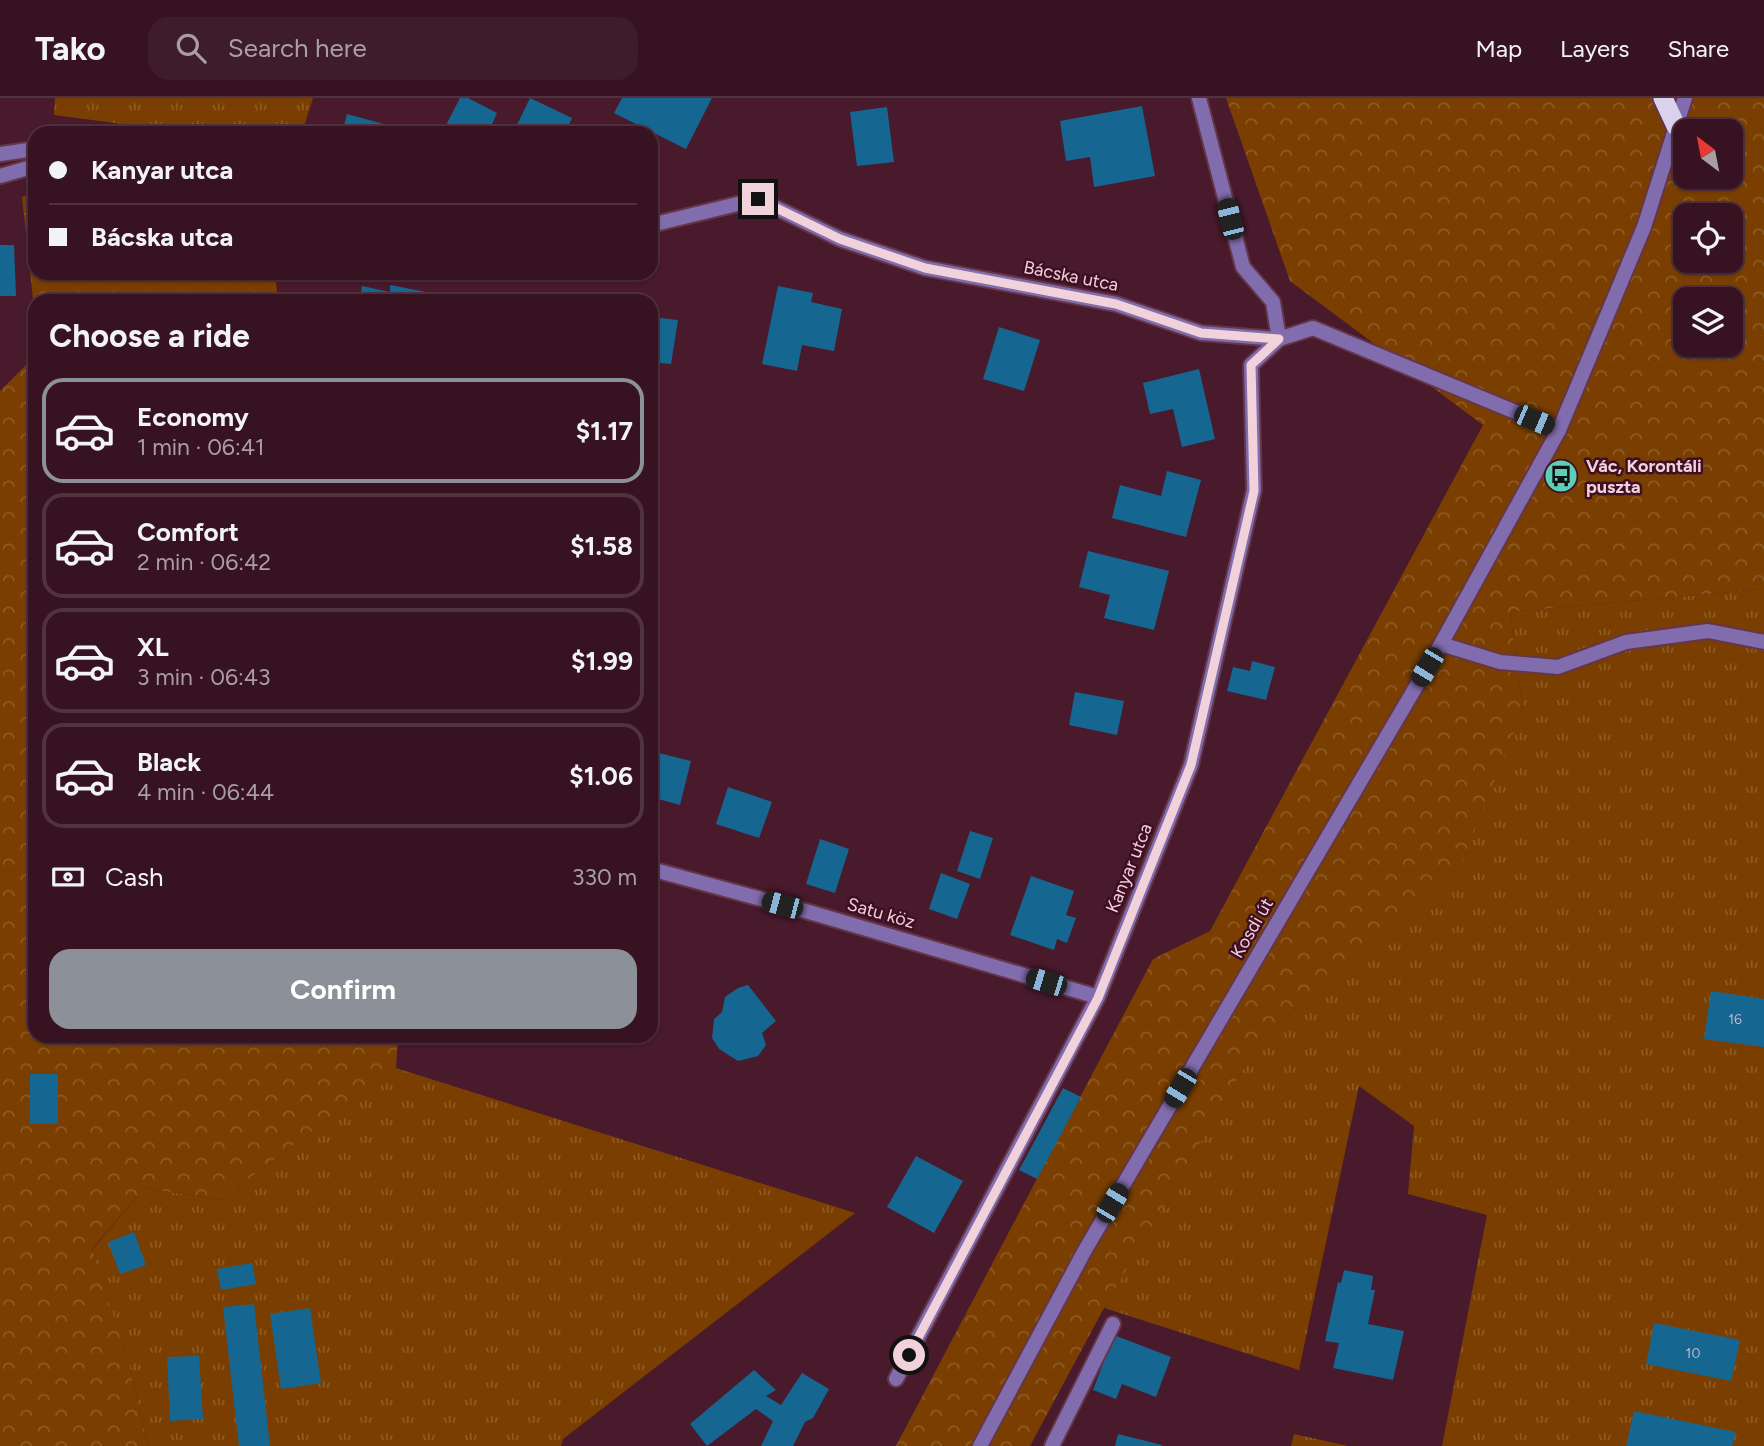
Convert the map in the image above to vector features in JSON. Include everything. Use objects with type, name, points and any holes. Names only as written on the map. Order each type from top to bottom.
[{"type":"highway","points":[[1663,98],[1673,120]]},
{"type":"street","points":[[1199,98],[1243,267],[1273,302],[1279,339]]},
{"type":"street","name":"Kosdi út","points":[[1678,119],[1685,98]]},
{"type":"street","name":"Kosdi út","points":[[980,1446],[1085,1250],[1441,644],[1559,430],[1644,227],[1673,136]]},
{"type":"street","points":[[0,154],[28,150]]},
{"type":"street","points":[[0,176],[28,168]]},
{"type":"street","name":"Bácska utca","points":[[658,223],[758,199],[840,239],[925,268],[1116,304],[1201,333],[1279,339],[1313,328],[1559,430]]},
{"type":"street","name":"Kanyar utca","points":[[896,1379],[1098,998],[1191,765],[1254,491],[1251,365],[1279,339]]},
{"type":"street","points":[[1441,644],[1500,662],[1558,667],[1626,642],[1707,631],[1764,642]]},
{"type":"street","name":"Satu köz","points":[[658,871],[809,912],[1098,998]]},
{"type":"street","points":[[1052,1446],[1113,1324]]},
{"type":"green space","points":[[55,98],[313,98],[304,126],[138,126],[54,115]]},
{"type":"green space","points":[[1226,98],[1764,98],[1764,589],[1510,612],[1523,710],[1459,869],[1352,966],[1263,1035],[1104,1308],[1030,1446],[896,1446],[1153,959],[1210,931],[1483,425],[1290,281]]},
{"type":"green space","points":[[28,194],[28,253],[22,197]]},
{"type":"green space","points":[[31,280],[276,280],[277,294],[32,294]]},
{"type":"green space","points":[[28,363],[28,1043],[398,1043],[396,1068],[221,1200],[144,1188],[92,1249],[130,1368],[148,1446],[0,1446],[0,391]]},
{"type":"green space","points":[[1764,589],[1764,1446],[1442,1446],[1487,1215],[1408,1194],[1414,1126],[1359,1086],[1299,1370],[1104,1308],[1263,1035],[1352,966],[1523,710],[1510,612]]},
{"type":"green space","points":[[396,1068],[855,1213],[563,1439],[561,1446],[148,1446],[130,1368],[92,1250],[144,1188],[221,1200]]},
{"type":"green space","points":[[1294,1434],[1348,1446],[1291,1446]]},
{"type":"building","points":[[460,98],[468,98],[497,113],[491,126],[446,126]]},
{"type":"building","points":[[530,98],[572,118],[568,126],[516,126]]},
{"type":"building","points":[[622,98],[712,98],[686,149],[658,135],[658,126],[640,126],[614,113]]},
{"type":"building","points":[[1142,106],[1155,176],[1094,187],[1090,157],[1066,161],[1060,121]]},
{"type":"building","points":[[887,107],[894,162],[857,166],[850,112]]},
{"type":"building","points":[[347,114],[391,126],[344,126]]},
{"type":"building","points":[[0,245],[14,245],[16,296],[0,296]]},
{"type":"building","points":[[390,285],[437,294],[361,294],[362,286],[390,292]]},
{"type":"building","points":[[778,286],[813,293],[811,302],[842,309],[834,351],[802,345],[797,371],[762,364]]},
{"type":"building","points":[[658,318],[678,320],[671,364],[658,363]]},
{"type":"building","points":[[999,327],[1040,340],[1024,391],[983,379]]},
{"type":"building","points":[[1199,369],[1215,439],[1182,447],[1173,409],[1150,414],[1143,383]]},
{"type":"building","points":[[1167,471],[1201,480],[1186,537],[1112,518],[1120,485],[1161,496]]},
{"type":"building","points":[[1088,551],[1169,571],[1154,630],[1104,618],[1110,595],[1079,587]]},
{"type":"building","points":[[1252,661],[1275,667],[1266,700],[1227,691],[1233,667],[1250,671]]},
{"type":"building","points":[[1075,692],[1124,701],[1117,735],[1069,725]]},
{"type":"building","points":[[658,753],[691,761],[680,805],[658,799]]},
{"type":"building","points":[[728,787],[772,802],[759,838],[716,824]]},
{"type":"building","points":[[970,831],[993,838],[980,879],[957,871]]},
{"type":"building","points":[[820,839],[849,849],[835,893],[806,884]]},
{"type":"building","points":[[941,873],[970,884],[957,919],[929,909]]},
{"type":"building","points":[[1031,876],[1074,891],[1066,915],[1076,918],[1067,943],[1057,939],[1054,950],[1010,935]]},
{"type":"building","points":[[748,985],[776,1021],[762,1033],[766,1045],[758,1056],[738,1061],[719,1049],[712,1038],[714,1019],[722,1012],[725,997]]},
{"type":"building","points":[[1711,991],[1764,999],[1764,1047],[1704,1039]]},
{"type":"building","points":[[30,1074],[58,1074],[58,1124],[30,1124]]},
{"type":"building","points":[[1063,1088],[1081,1097],[1037,1179],[1019,1170]]},
{"type":"building","points":[[916,1156],[963,1181],[934,1233],[887,1207]]},
{"type":"building","points":[[134,1232],[146,1265],[120,1274],[108,1242]]},
{"type":"building","points":[[252,1263],[256,1284],[221,1290],[217,1269]]},
{"type":"building","points":[[1344,1270],[1373,1276],[1371,1290],[1375,1290],[1368,1324],[1404,1331],[1393,1380],[1333,1368],[1339,1343],[1325,1341],[1338,1282],[1341,1283]]},
{"type":"building","points":[[254,1304],[270,1446],[239,1446],[223,1307]]},
{"type":"building","points":[[310,1308],[321,1383],[281,1389],[270,1314]]},
{"type":"building","points":[[1654,1323],[1740,1340],[1731,1381],[1646,1364]]},
{"type":"building","points":[[1114,1335],[1171,1357],[1156,1397],[1122,1384],[1116,1399],[1093,1390]]},
{"type":"building","points":[[199,1356],[203,1419],[170,1421],[167,1357]]},
{"type":"building","points":[[754,1370],[776,1390],[766,1396],[781,1405],[802,1373],[829,1389],[813,1418],[805,1422],[793,1446],[761,1446],[773,1421],[756,1409],[707,1446],[690,1424]]},
{"type":"building","points":[[1634,1411],[1736,1432],[1732,1446],[1626,1446]]},
{"type":"building","points":[[1118,1434],[1162,1445],[1115,1446]]},
{"type":"place","name":"Vác, Korontáli puszta","points":[[1561,476]]},
{"type":"route","points":[[758,199],[840,239],[925,268],[1116,304],[1201,333],[1279,339],[1251,365],[1254,491],[1191,765],[1098,998],[909,1355]]}]
